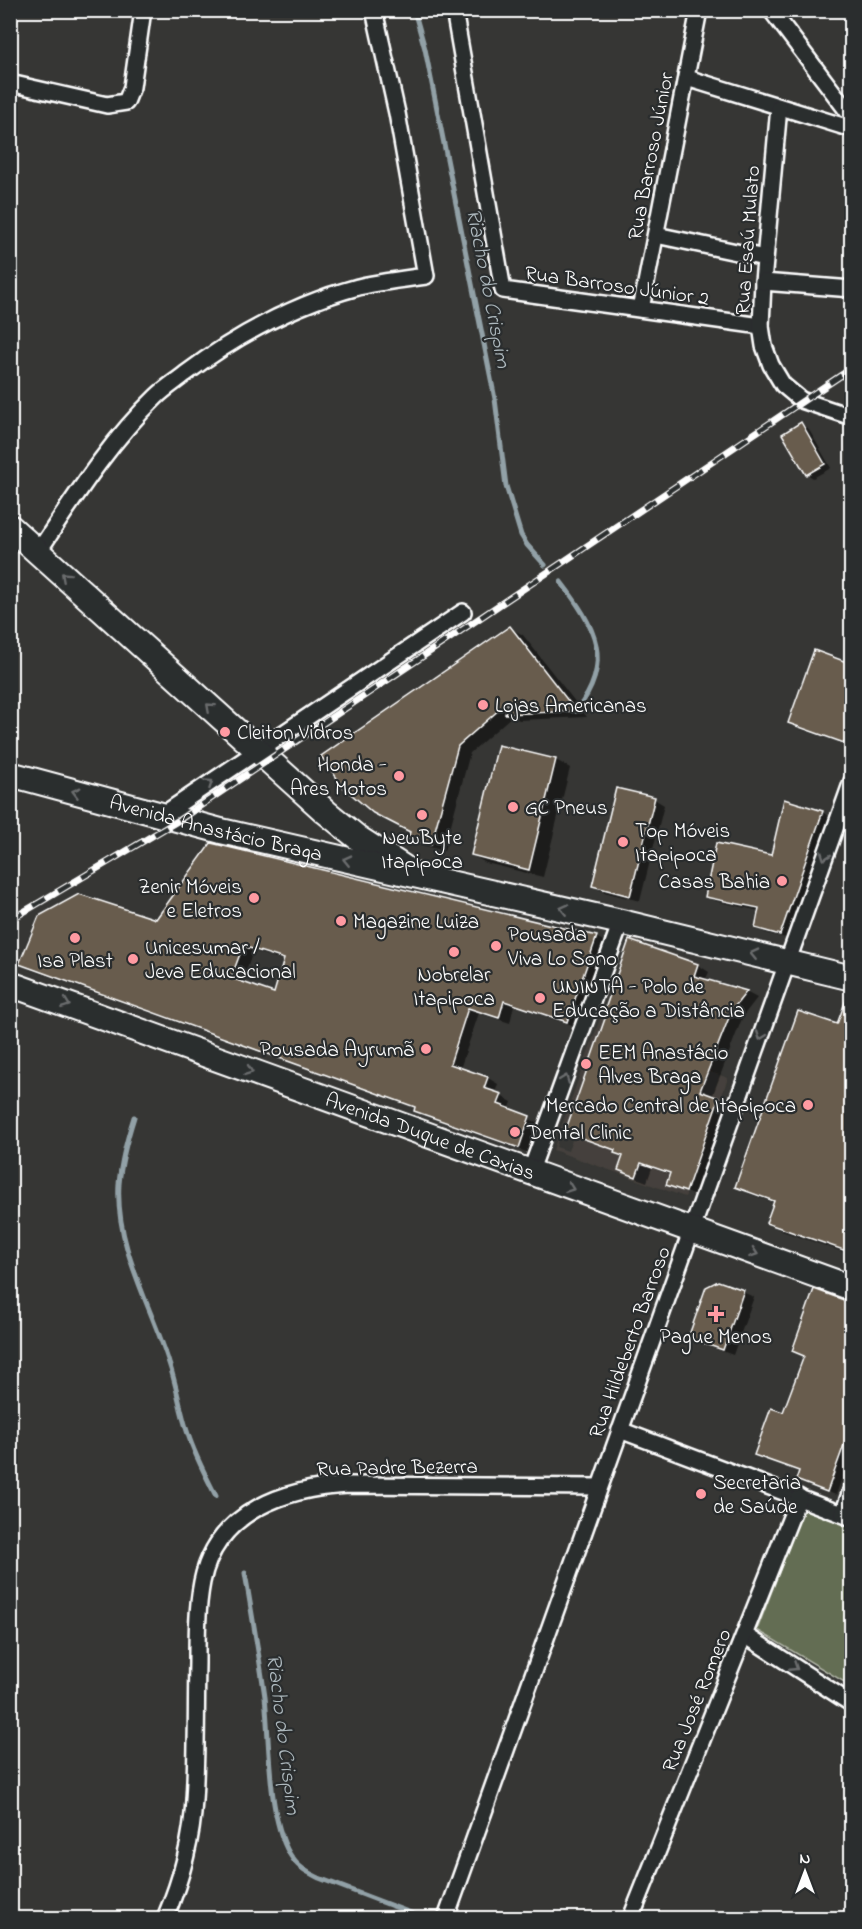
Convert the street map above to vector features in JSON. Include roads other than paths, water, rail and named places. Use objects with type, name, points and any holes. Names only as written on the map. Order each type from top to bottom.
[{"type":"main road","name":"Avenida Anastácio Braga","points":[[10,527],[358,838],[424,878]]},
{"type":"main road","name":"Avenida Anastácio Braga","points":[[10,774],[161,816],[852,978]]},
{"type":"main road","name":"Avenida Duque de Caxias","points":[[10,984],[852,1288]]},
{"type":"street","points":[[10,83],[107,105],[126,102],[132,87],[143,10]]},
{"type":"street","points":[[38,552],[88,477],[116,440],[157,395],[209,356],[260,325],[310,303],[360,287],[426,276],[397,113],[374,10]]},
{"type":"street","name":"Rua Barroso Júnior 2","points":[[454,10],[503,290],[761,326]]},
{"type":"street","name":"Rua Barroso Júnior","points":[[641,309],[699,10]]},
{"type":"street","points":[[771,10],[852,117]]},
{"type":"street","points":[[687,78],[852,129]]},
{"type":"street","name":"Rua Esaú Mulato","points":[[779,106],[763,282],[761,326],[764,346],[771,365],[783,385],[801,400],[852,417]]},
{"type":"street","points":[[656,235],[765,258]]},
{"type":"street","points":[[763,282],[852,290]]},
{"type":"street","points":[[161,816],[263,755],[463,612]]},
{"type":"street","name":"Rua Hildeberto Barroso","points":[[446,1918],[852,781]]},
{"type":"street","points":[[531,1173],[621,922]]},
{"type":"street","points":[[620,1430],[847,1516],[852,1488]]},
{"type":"street","name":"Rua Padre Bezerra","points":[[165,1918],[186,1860],[192,1822],[196,1774],[198,1628],[202,1581],[219,1541],[238,1521],[271,1500],[304,1490],[349,1485],[599,1487]]},
{"type":"street","name":"Rua José Romero","points":[[631,1918],[799,1497]]},
{"type":"street","points":[[745,1635],[852,1704]]},
{"type":"waterway","name":"Riacho do Crispim","points":[[414,10],[425,49],[495,399],[506,486],[521,535],[545,565]]},
{"type":"waterway","name":"Riacho do Crispim","points":[[561,582],[583,614],[596,645],[595,676],[588,693],[576,711]]},
{"type":"waterway","name":"Riacho do Crispim","points":[[134,1117],[119,1184],[119,1207],[123,1230],[128,1253],[169,1363],[185,1425],[216,1496]]},
{"type":"waterway","name":"Riacho do Crispim","points":[[245,1573],[265,1697],[274,1804],[285,1844],[295,1862],[319,1878],[424,1918]]},
{"type":"railway","points":[[10,920],[179,820],[852,368]]},
{"type":"place","name":"Lojas Americanas","points":[[483,705]]},
{"type":"place","name":"Cleiton Vidros","points":[[225,732]]},
{"type":"place","name":"Honda - Ares Motos","points":[[399,776]]},
{"type":"place","name":"GC Pneus","points":[[513,807]]},
{"type":"place","name":"NewByte Itapipoca","points":[[422,815]]},
{"type":"place","name":"Top Móveis Itapipoca","points":[[623,842]]},
{"type":"place","name":"Casas Bahia","points":[[782,881]]},
{"type":"place","name":"Zenir Móveis e Eletros","points":[[254,898]]},
{"type":"place","name":"Magazine Luiza","points":[[341,921]]},
{"type":"place","name":"Isa Plast","points":[[75,938]]},
{"type":"place","name":"Pousada Viva Lo Sono","points":[[496,946]]},
{"type":"place","name":"Nobrelar Itapipoca","points":[[454,952]]},
{"type":"place","name":"Unicesumar / Jeva Educacional","points":[[133,959]]},
{"type":"place","name":"UNINTA - Polo de Educação a Distância","points":[[540,998]]},
{"type":"place","name":"Pousada Ayrumã","points":[[426,1049]]},
{"type":"place","name":"EEM Anastácio Alves Braga","points":[[586,1064]]},
{"type":"place","name":"Mercado Central de Itapipoca","points":[[808,1105]]},
{"type":"place","name":"Dental Clinic","points":[[515,1132]]},
{"type":"place","name":"Pague Menos","points":[[716,1314]]},
{"type":"place","name":"Secretaria de Saúde","points":[[701,1494]]}]
